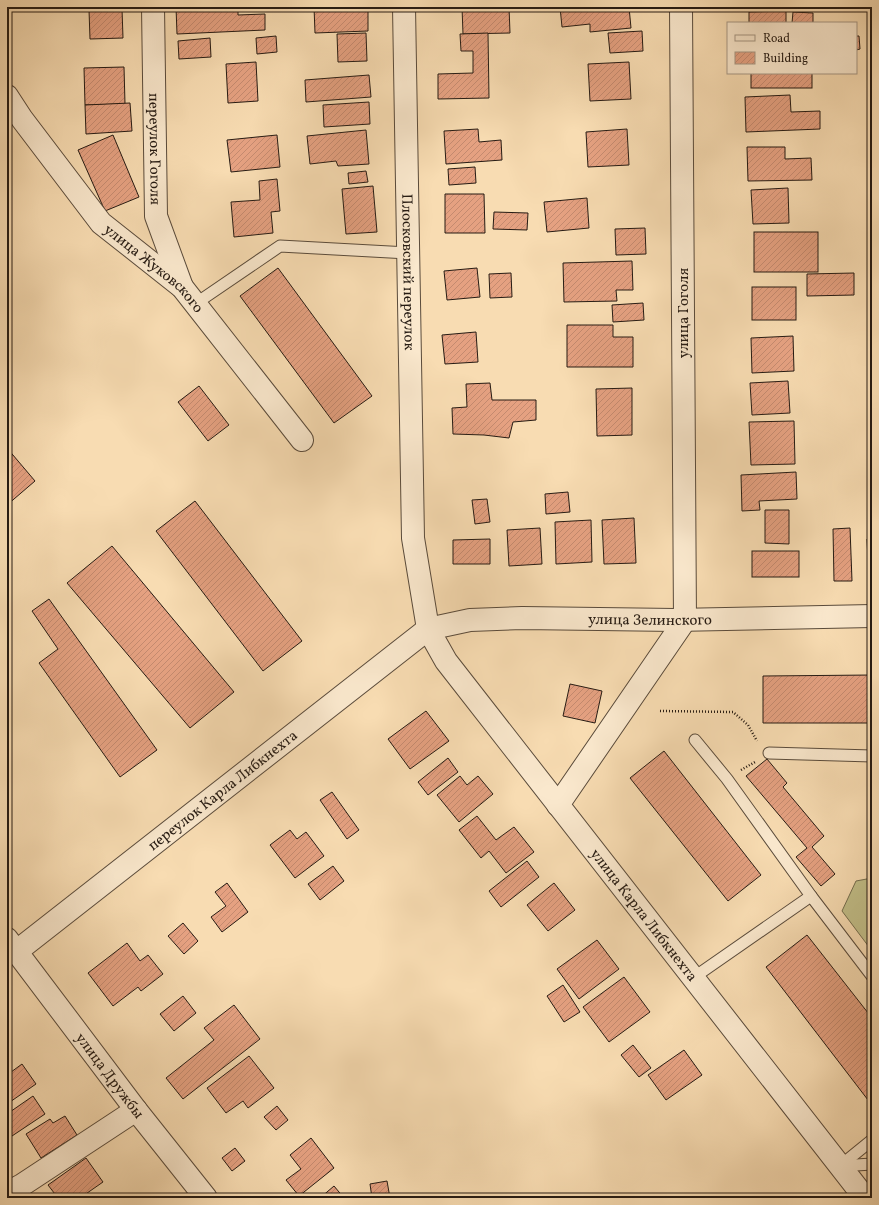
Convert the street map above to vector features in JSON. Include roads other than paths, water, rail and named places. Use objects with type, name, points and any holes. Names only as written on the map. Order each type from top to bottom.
[{"type":"street","name":"переулок Гоголя","points":[[153,7],[156,216],[182,287]]},
{"type":"street","name":"Плосковский переулок","points":[[404,7],[413,538],[428,629]]},
{"type":"street","name":"улица Гоголя","points":[[681,7],[685,620]]},
{"type":"street","name":"улица Жуковского","points":[[7,96],[22,119],[100,223],[182,287],[302,440]]},
{"type":"street","name":"улица Зелинского","points":[[428,629],[470,620],[522,618],[685,620],[872,616]]},
{"type":"street","points":[[558,805],[685,620]]},
{"type":"street","name":"улица Карла Либкнехта","points":[[428,629],[446,661],[865,1198]]},
{"type":"street","name":"переулок Карла Либкнехта","points":[[12,945],[428,629]]},
{"type":"street","name":"улица Дружбы","points":[[12,945],[136,1110],[206,1198]]},
{"type":"street","points":[[7,1193],[22,1185],[136,1110]]},
{"type":"lane","points":[[195,304],[280,246],[408,253]]},
{"type":"lane","points":[[695,740],[727,779],[811,896],[872,976]]},
{"type":"lane","points":[[769,753],[872,756]]},
{"type":"lane","points":[[693,978],[811,896]]},
{"type":"lane","points":[[840,1166],[872,1140]]},
{"type":"lane","points":[[840,1166],[872,1164]]}]
